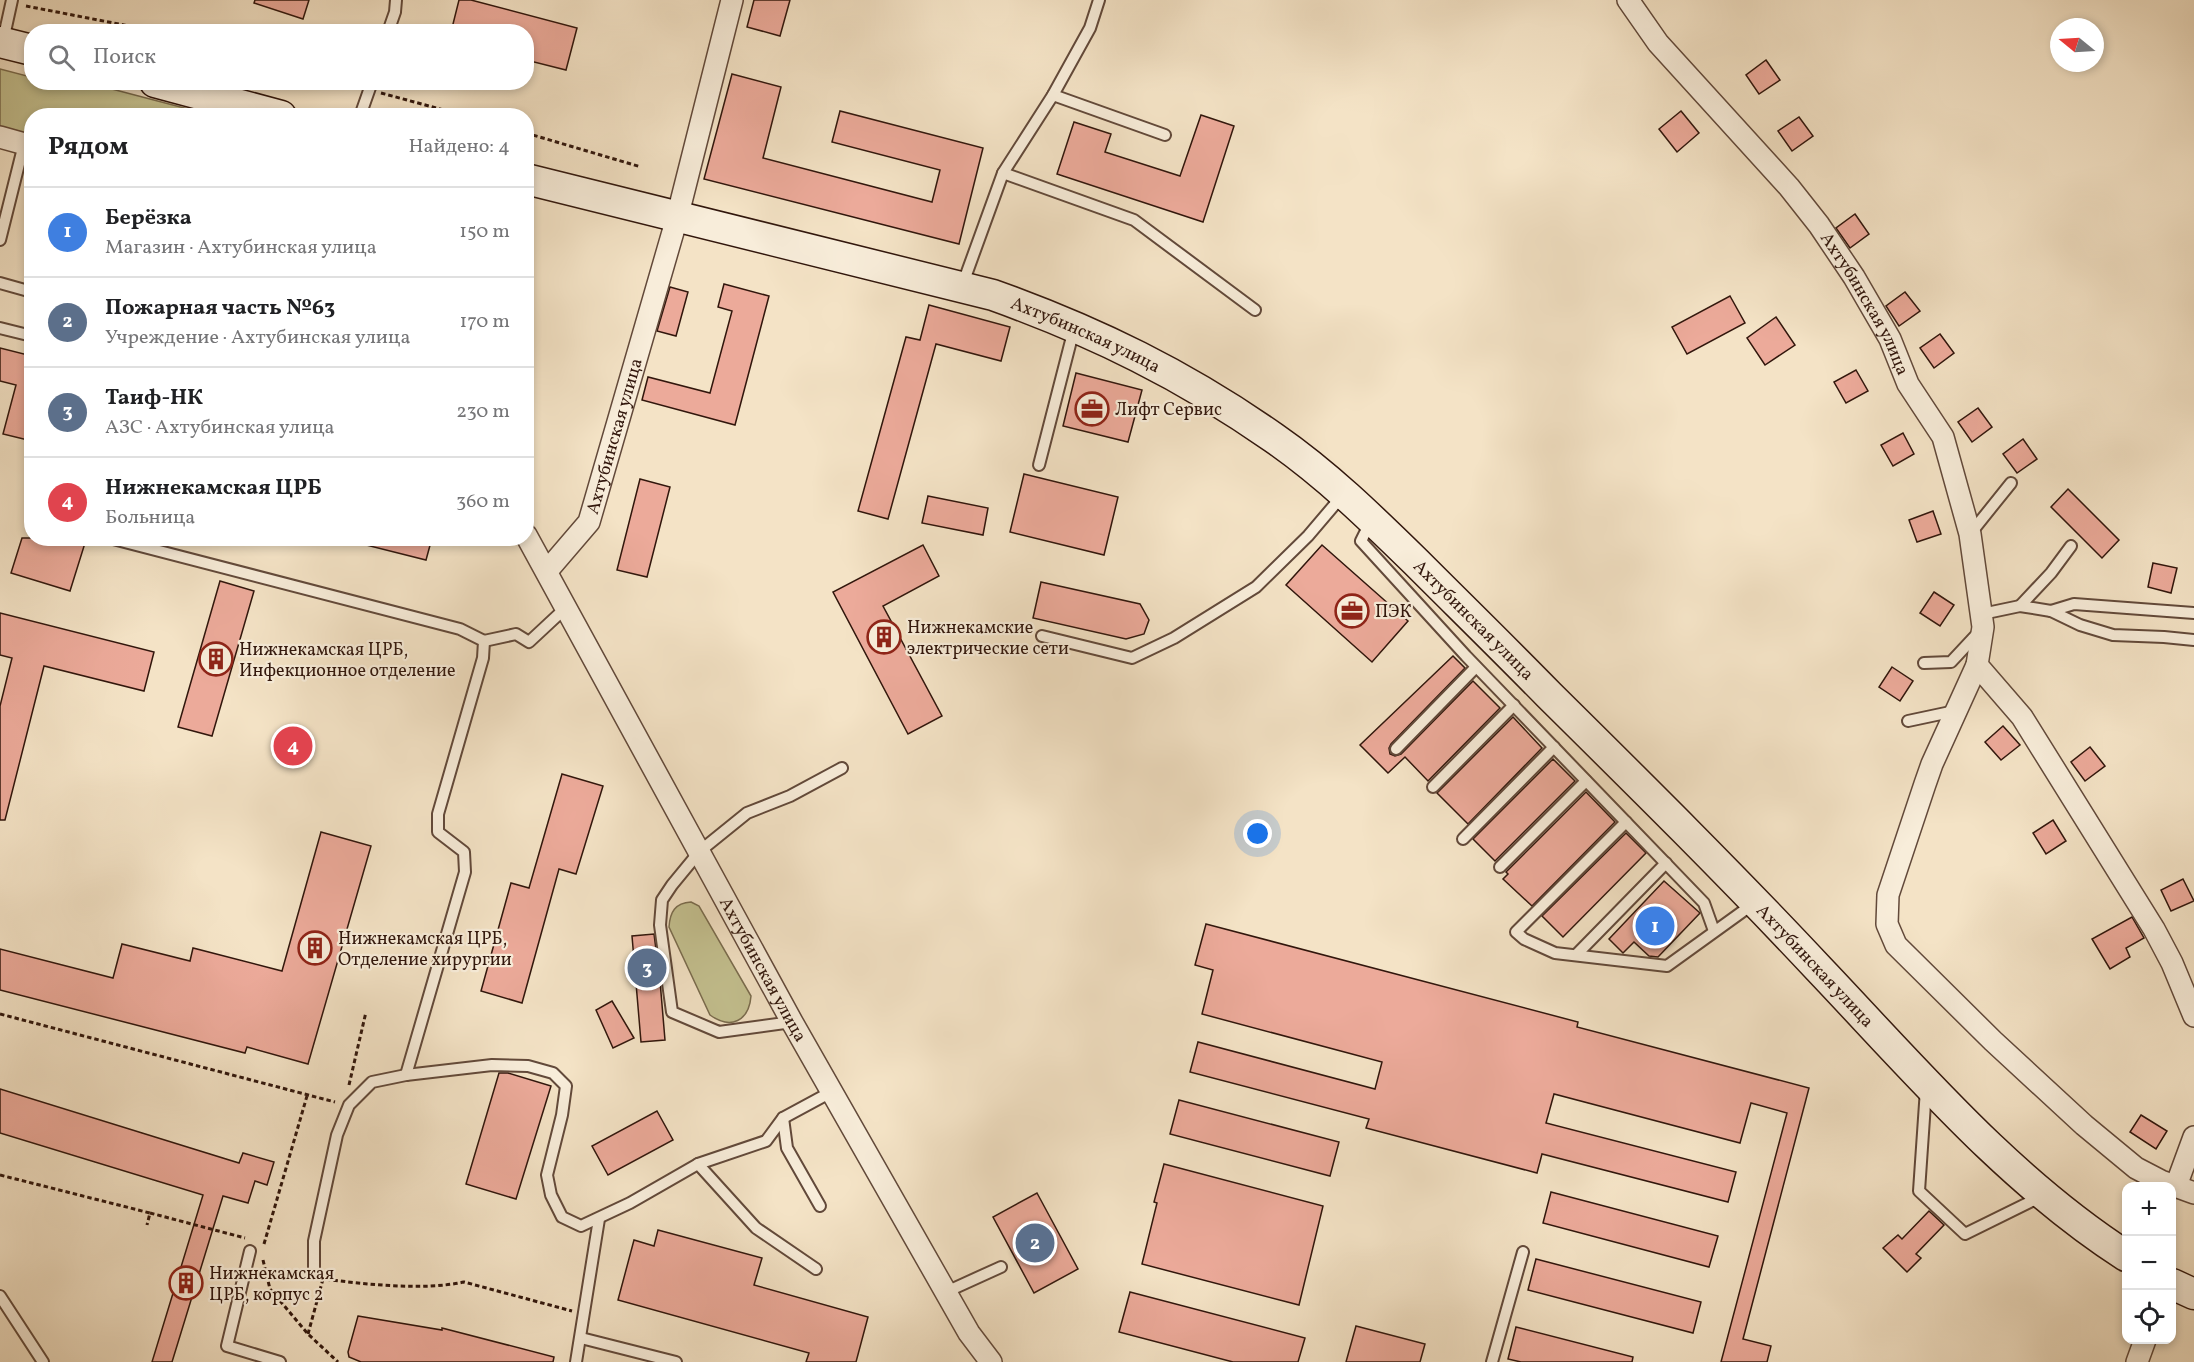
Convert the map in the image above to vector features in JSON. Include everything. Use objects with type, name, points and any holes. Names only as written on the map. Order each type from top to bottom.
[{"type":"street","name":"Ахтубинская улица","points":[[547,571],[589,522],[677,218],[732,0]]},
{"type":"street","name":"Ахтубинская улица","points":[[1628,0],[1658,43],[1789,187],[1819,225],[1854,277],[1890,339],[1908,384],[1943,437],[1970,534],[1982,621],[1977,665],[1932,764],[1888,895],[1887,924],[1896,945],[1993,1041],[2084,1125],[2136,1168],[2185,1189],[2194,1137]]},
{"type":"street","points":[[1,42],[24,48]]},
{"type":"street","points":[[185,90],[251,108]]},
{"type":"street","points":[[0,137],[24,144]]},
{"type":"street","name":"Ахтубинская улица","points":[[534,181],[993,295],[1074,326],[1130,351],[1202,391],[1277,439],[1344,493],[1372,519],[1756,902],[1958,1116],[2042,1196],[2122,1252]]},
{"type":"street","name":"Ахтубинская улица","points":[[532,546],[792,1022],[969,1333],[991,1362]]},
{"type":"street","points":[[1977,665],[2022,717],[2154,929],[2172,963],[2194,1016]]},
{"type":"street","points":[[2176,1286],[2194,1294]]},
{"type":"street","points":[[2137,1362],[2144,1344]]},
{"type":"lane","points":[[391,24],[396,0]]},
{"type":"lane","points":[[962,286],[1003,173],[1053,95],[1090,28],[1099,0]]},
{"type":"lane","points":[[1,42],[12,2]]},
{"type":"lane","points":[[363,108],[369,90]]},
{"type":"lane","points":[[1053,95],[1165,135]]},
{"type":"lane","points":[[0,240],[24,159]]},
{"type":"lane","points":[[1003,173],[1134,220],[1255,310]]},
{"type":"lane","points":[[0,283],[24,290]]},
{"type":"lane","points":[[1039,465],[1074,326]]},
{"type":"lane","points":[[0,328],[24,334]]},
{"type":"lane","points":[[1970,534],[2011,483]]},
{"type":"lane","points":[[1042,636],[1132,658],[1174,638],[1256,587],[1308,536],[1344,493]]},
{"type":"lane","points":[[1372,519],[1361,541],[1476,667],[1704,903],[1714,931]]},
{"type":"lane","points":[[140,546],[460,629],[484,641],[516,634],[529,642],[558,615],[568,610]]},
{"type":"lane","points":[[1924,663],[1951,662],[1982,621],[2020,606],[2051,573],[2070,546]]},
{"type":"lane","points":[[2051,611],[2074,604],[2194,613]]},
{"type":"lane","points":[[2020,606],[2051,611],[2080,625],[2113,635],[2194,640]]},
{"type":"lane","points":[[406,1075],[465,872],[464,852],[438,832],[438,814],[483,658],[484,641]]},
{"type":"lane","points":[[1396,749],[1476,667]]},
{"type":"lane","points":[[1433,788],[1514,705]]},
{"type":"lane","points":[[1908,721],[1958,710]]},
{"type":"lane","points":[[1463,839],[1554,747]]},
{"type":"lane","points":[[792,1022],[719,1032],[672,1012],[660,925],[662,900],[700,851],[747,813],[790,796],[842,768]]},
{"type":"lane","points":[[1500,867],[1586,781]]},
{"type":"lane","points":[[1626,822],[1516,932],[1524,939],[1555,953],[1667,966],[1756,902]]},
{"type":"lane","points":[[1576,956],[1666,864]]},
{"type":"lane","points":[[314,1269],[314,1241],[337,1136],[349,1105],[372,1082],[406,1075],[492,1065],[528,1066],[553,1073],[566,1086],[562,1114],[547,1175],[551,1195],[562,1217],[581,1226],[599,1219],[698,1164],[766,1141],[783,1118],[833,1091]]},
{"type":"lane","points":[[1927,1083],[1919,1191],[1965,1234],[2042,1196]]},
{"type":"lane","points":[[783,1118],[787,1148],[820,1206]]},
{"type":"lane","points":[[698,1164],[756,1228],[816,1269]]},
{"type":"lane","points":[[576,1362],[599,1219]]},
{"type":"lane","points":[[250,1251],[227,1346],[280,1362]]},
{"type":"lane","points":[[1492,1362],[1523,1252]]},
{"type":"lane","points":[[946,1292],[1001,1267]]},
{"type":"lane","points":[[0,1296],[44,1362]]},
{"type":"lane","points":[[581,1338],[645,1358],[676,1362]]},
{"type":"path","points":[[12,2],[121,24]]},
{"type":"path","points":[[383,90],[440,108]]},
{"type":"path","points":[[534,135],[641,167]]},
{"type":"path","points":[[347,1093],[366,1012]]},
{"type":"path","points":[[0,1014],[344,1105]]},
{"type":"path","points":[[264,1244],[307,1095]]},
{"type":"path","points":[[0,1175],[150,1213],[147,1225]]},
{"type":"path","points":[[308,1334],[323,1279],[366,1284],[448,1286],[464,1282],[579,1313]]},
{"type":"shaded area","points":[[0,69],[24,75],[24,90],[116,90],[184,108],[24,108],[24,133],[0,126]]},
{"type":"shaded area","points":[[691,902],[699,906],[751,996],[747,1012],[738,1020],[725,1022],[710,1015],[669,927],[674,909],[681,904]]},
{"type":"building","points":[[255,0],[309,0],[303,19],[254,3]]},
{"type":"building","points":[[459,0],[471,0],[577,28],[566,70],[534,62],[534,24],[453,24]]},
{"type":"building","points":[[754,0],[790,0],[780,36],[747,27]]},
{"type":"building","points":[[1766,60],[1780,80],[1759,94],[1746,75]]},
{"type":"building","points":[[732,74],[781,87],[763,158],[932,202],[940,170],[832,142],[840,111],[983,148],[959,244],[704,179]]},
{"type":"building","points":[[1681,111],[1699,133],[1677,152],[1659,129]]},
{"type":"building","points":[[1201,115],[1234,126],[1203,222],[1057,174],[1074,122],[1111,134],[1105,152],[1180,176]]},
{"type":"building","points":[[1799,117],[1813,136],[1792,151],[1778,131]]},
{"type":"building","points":[[1855,214],[1869,234],[1850,248],[1836,228]]},
{"type":"building","points":[[724,284],[769,296],[735,425],[642,400],[648,377],[710,393],[732,311],[718,307]]},
{"type":"building","points":[[670,287],[688,292],[676,336],[657,331]]},
{"type":"building","points":[[1905,292],[1920,311],[1899,326],[1886,306]]},
{"type":"building","points":[[1730,296],[1745,323],[1687,354],[1672,327]]},
{"type":"building","points":[[929,305],[1010,327],[1001,361],[936,344],[888,519],[858,511],[906,337],[920,340]]},
{"type":"building","points":[[1776,317],[1795,345],[1765,365],[1747,338]]},
{"type":"building","points":[[1940,334],[1954,353],[1934,368],[1920,348]]},
{"type":"building","points":[[0,348],[24,354],[24,439],[3,434],[16,385],[0,381]]},
{"type":"building","points":[[1856,370],[1868,391],[1846,403],[1834,382]]},
{"type":"building","points":[[1076,373],[1142,390],[1128,442],[1063,426]]},
{"type":"building","points":[[1978,408],[1992,427],[1972,442],[1958,422]]},
{"type":"building","points":[[1903,433],[1914,454],[1893,466],[1881,445]]},
{"type":"building","points":[[2023,439],[2037,459],[2017,473],[2003,454]]},
{"type":"building","points":[[1024,474],[1118,497],[1104,555],[1010,532]]},
{"type":"building","points":[[640,479],[670,487],[647,577],[617,570]]},
{"type":"building","points":[[2068,489],[2119,540],[2102,558],[2051,507]]},
{"type":"building","points":[[928,496],[988,508],[983,535],[922,523]]},
{"type":"building","points":[[1933,511],[1941,534],[1917,542],[1909,520]]},
{"type":"building","points":[[22,538],[24,538],[24,546],[84,546],[70,591],[11,573]]},
{"type":"building","name":"Нижнекамские электрические сети","points":[[923,545],[939,576],[883,606],[942,716],[908,734],[833,592]]},
{"type":"building","points":[[1322,545],[1408,621],[1372,662],[1286,585]]},
{"type":"building","points":[[370,546],[430,546],[426,560]]},
{"type":"building","points":[[2153,563],[2177,568],[2171,593],[2148,587]]},
{"type":"building","name":"Нижнекамская ЦРБ, Инфекционное отделение","points":[[220,581],[254,591],[212,736],[178,727]]},
{"type":"building","points":[[1041,582],[1140,604],[1149,620],[1144,634],[1126,639],[1033,618]]},
{"type":"building","points":[[1934,592],[1954,605],[1940,626],[1920,613]]},
{"type":"building","points":[[0,613],[154,652],[144,691],[44,666],[5,820],[0,820],[0,706],[12,658],[0,655]]},
{"type":"building","points":[[1453,656],[1465,668],[1391,744],[1390,754],[1395,756],[1401,754],[1473,681],[1500,708],[1428,781],[1405,757],[1388,773],[1360,745]]},
{"type":"building","points":[[1892,667],[1913,681],[1900,701],[1879,687]]},
{"type":"building","points":[[1513,717],[1542,748],[1468,824],[1437,793]]},
{"type":"building","points":[[2003,726],[2020,745],[2001,760],[1985,742]]},
{"type":"building","points":[[2090,747],[2105,766],[2085,781],[2071,762]]},
{"type":"building","points":[[1553,759],[1575,781],[1495,861],[1473,839]]},
{"type":"building","points":[[562,774],[603,786],[576,874],[559,869],[522,1003],[481,991],[511,883],[529,888]]},
{"type":"building","points":[[1586,792],[1615,822],[1532,906],[1503,879],[1508,874],[1506,872]]},
{"type":"building","points":[[2053,820],[2066,841],[2046,854],[2033,833]]},
{"type":"building","points":[[321,832],[371,846],[308,1064],[247,1047],[245,1053],[0,990],[0,949],[113,978],[122,944],[190,961],[193,948],[282,971]]},
{"type":"building","points":[[1626,833],[1646,853],[1563,937],[1542,916]]},
{"type":"building","points":[[2183,879],[2194,901],[2171,911],[2161,890]]},
{"type":"building","points":[[1664,881],[1700,913],[1658,957],[1649,956],[1634,942],[1623,953],[1609,939]]},
{"type":"building","points":[[2132,917],[2144,938],[2126,948],[2130,957],[2110,969],[2092,939]]},
{"type":"building","points":[[1206,924],[1578,1022],[1577,1027],[1809,1088],[1743,1339],[1771,1346],[1767,1362],[1721,1362],[1787,1113],[1751,1103],[1740,1143],[1554,1094],[1546,1123],[1736,1172],[1728,1202],[1542,1154],[1537,1173],[1366,1128],[1369,1119],[1190,1072],[1198,1042],[1375,1089],[1382,1062],[1202,1014],[1213,970],[1195,965]]},
{"type":"building","points":[[654,934],[665,1040],[641,1042],[632,936]]},
{"type":"building","points":[[612,1001],[634,1038],[613,1048],[596,1010]]},
{"type":"building","points":[[499,1073],[508,1073],[551,1086],[516,1199],[466,1184]]},
{"type":"building","name":"Нижнекамская ЦРБ, корпус 2","points":[[0,1089],[239,1163],[243,1153],[274,1162],[267,1185],[255,1181],[248,1203],[223,1196],[172,1362],[152,1362],[203,1195],[0,1133]]},
{"type":"building","points":[[1179,1100],[1339,1142],[1330,1176],[1170,1134]]},
{"type":"building","points":[[657,1111],[673,1140],[608,1175],[592,1146]]},
{"type":"building","points":[[2141,1115],[2167,1131],[2156,1149],[2130,1132]]},
{"type":"building","points":[[1164,1164],[1323,1206],[1299,1305],[1142,1264]]},
{"type":"building","points":[[1551,1192],[1718,1236],[1709,1267],[1543,1223]]},
{"type":"building","points":[[1037,1193],[1078,1269],[1034,1293],[993,1217]]},
{"type":"building","points":[[1929,1211],[1944,1225],[1916,1254],[1921,1258],[1907,1272],[1883,1248],[1898,1235],[1902,1239]]},
{"type":"building","points":[[658,1230],[762,1258],[754,1285],[868,1317],[856,1362],[806,1362],[809,1353],[618,1300],[634,1240],[654,1246]]},
{"type":"building","points":[[1536,1259],[1701,1302],[1693,1333],[1528,1290]]},
{"type":"building","points":[[1130,1292],[1305,1338],[1298,1362],[1233,1362],[1119,1332]]},
{"type":"building","points":[[358,1316],[442,1330],[442,1328],[554,1357],[553,1362],[361,1362],[349,1357],[348,1352]]},
{"type":"building","points":[[1356,1326],[1425,1344],[1420,1362],[1346,1362]]},
{"type":"building","points":[[1516,1327],[1633,1357],[1632,1362],[1521,1362],[1508,1359]]},
{"type":"place","name":"Лифт Сервис","points":[[1092,409]]},
{"type":"place","name":"ПЭК","points":[[1352,611]]},
{"type":"place","name":"Нижнекамские электрические сети","points":[[884,637]]},
{"type":"place","name":"Нижнекамская ЦРБ, Инфекционное отделение","points":[[216,659]]},
{"type":"place","name":"Нижнекамская ЦРБ","points":[[293,746]]},
{"type":"place","name":"Берёзка","points":[[1655,926]]},
{"type":"place","name":"Нижнекамская ЦРБ, Отделение хирургии","points":[[315,948]]},
{"type":"place","name":"Таиф-НК","points":[[647,968]]},
{"type":"place","name":"Пожарная часть №63","points":[[1035,1243]]},
{"type":"place","name":"Нижнекамская ЦРБ, корпус 2","points":[[186,1283]]}]
